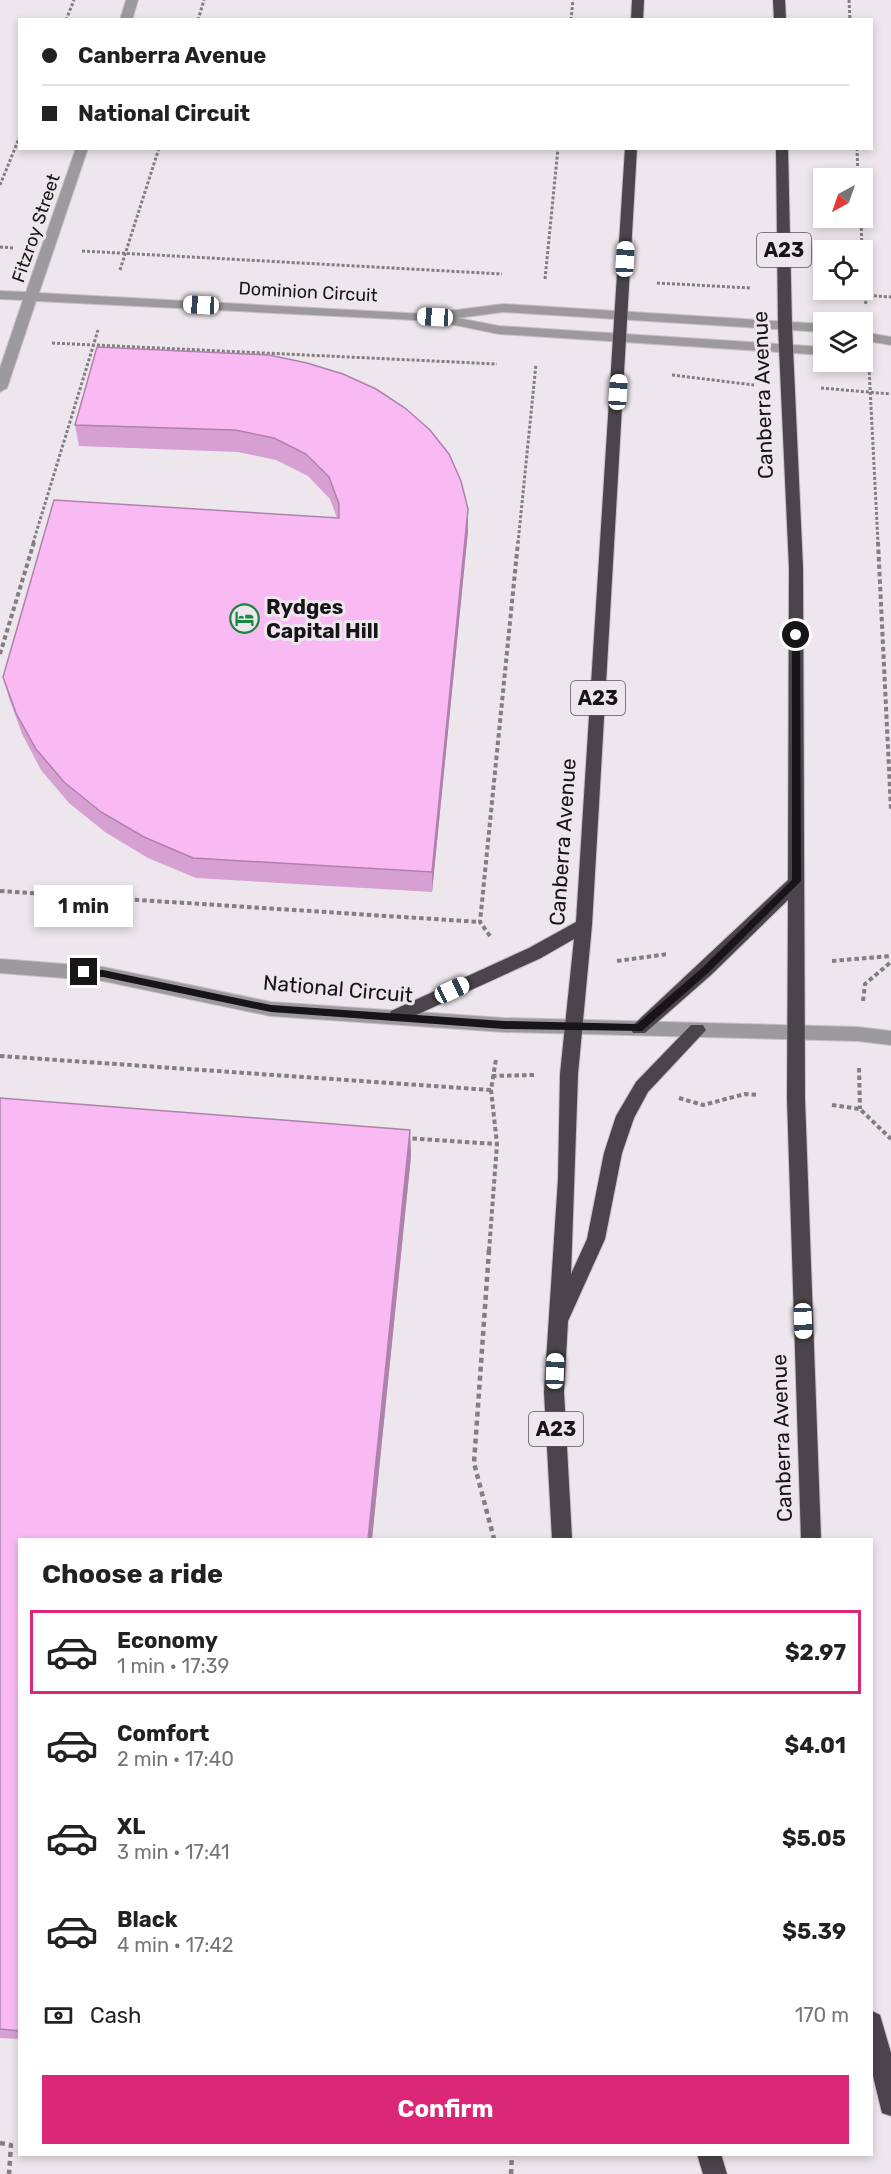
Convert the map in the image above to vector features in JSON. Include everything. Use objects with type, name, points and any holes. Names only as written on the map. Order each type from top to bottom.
[{"type":"highway","points":[[637,18],[638,0]]},
{"type":"highway","points":[[779,0],[780,18]]},
{"type":"highway","name":"Canberra Avenue","points":[[562,1538],[554,1392],[567,1179],[568,1074],[584,925],[631,150]]},
{"type":"highway","name":"Canberra Avenue","points":[[782,150],[785,326],[796,568],[796,1099],[811,1538]]},
{"type":"highway","points":[[639,1028],[705,970],[796,881]]},
{"type":"highway","points":[[397,1016],[536,953],[584,925]]},
{"type":"highway","points":[[557,1325],[596,1239],[614,1153],[625,1116],[642,1087],[697,1030]]},
{"type":"highway","points":[[873,2027],[891,2104]]},
{"type":"highway","points":[[710,2156],[715,2174]]},
{"type":"street","points":[[127,18],[132,0]]},
{"type":"street","name":"Fitzroy Street","points":[[0,388],[81,150]]},
{"type":"street","name":"Dominion Circuit","points":[[0,294],[435,317],[499,330],[813,350]]},
{"type":"street","name":"Dominion Circuit","points":[[435,317],[503,308],[813,327]]},
{"type":"street","points":[[873,338],[891,341]]},
{"type":"street","points":[[873,348],[891,347]]},
{"type":"street","name":"National Circuit","points":[[0,966],[103,974],[271,1009],[504,1025],[858,1034],[891,1038]]},
{"type":"path","points":[[67,18],[74,0]]},
{"type":"path","points":[[199,18],[204,0]]},
{"type":"path","points":[[571,18],[573,0]]},
{"type":"path","points":[[849,0],[850,18]]},
{"type":"path","points":[[0,185],[18,141]]},
{"type":"path","points":[[0,654],[94,345],[108,301],[127,254],[158,150]]},
{"type":"path","points":[[542,310],[558,150]]},
{"type":"path","points":[[857,150],[858,168]]},
{"type":"path","points":[[0,247],[509,275]]},
{"type":"path","points":[[545,277],[556,277]]},
{"type":"path","points":[[624,281],[813,291]]},
{"type":"path","points":[[873,295],[891,297]]},
{"type":"path","points":[[0,891],[480,922],[540,333]]},
{"type":"path","points":[[16,341],[500,364]]},
{"type":"path","points":[[619,369],[761,386],[788,385],[891,394]]},
{"type":"path","points":[[871,392],[891,810]]},
{"type":"path","points":[[0,1056],[491,1090]]},
{"type":"path","points":[[492,1076],[491,1090],[497,1144],[474,1463],[494,1538]]},
{"type":"path","points":[[703,1105],[745,1094]]},
{"type":"path","points":[[860,1109],[891,1139]]},
{"type":"path","points":[[402,1138],[497,1144]]},
{"type":"path","points":[[0,2144],[11,2145],[9,2174]]},
{"type":"path","points":[[511,2174],[513,2156]]},
{"type":"building","name":"Rydges Capital Hill","points":[[97,347],[269,355],[307,363],[343,374],[376,389],[405,408],[430,430],[449,454],[461,481],[468,509],[432,872],[193,858],[144,837],[101,812],[64,782],[36,749],[16,713],[3,677],[54,500],[339,518],[339,504],[329,477],[306,454],[274,438],[235,430],[75,425]]},
{"type":"building","points":[[0,1098],[410,1130],[368,1538],[18,1538],[18,2031],[0,2029]]},
{"type":"place","name":"Rydges Capital Hill","points":[[245,619]]},
{"type":"route","points":[[84,972],[271,1009],[504,1025],[639,1028],[705,970],[796,881],[796,635]]}]
